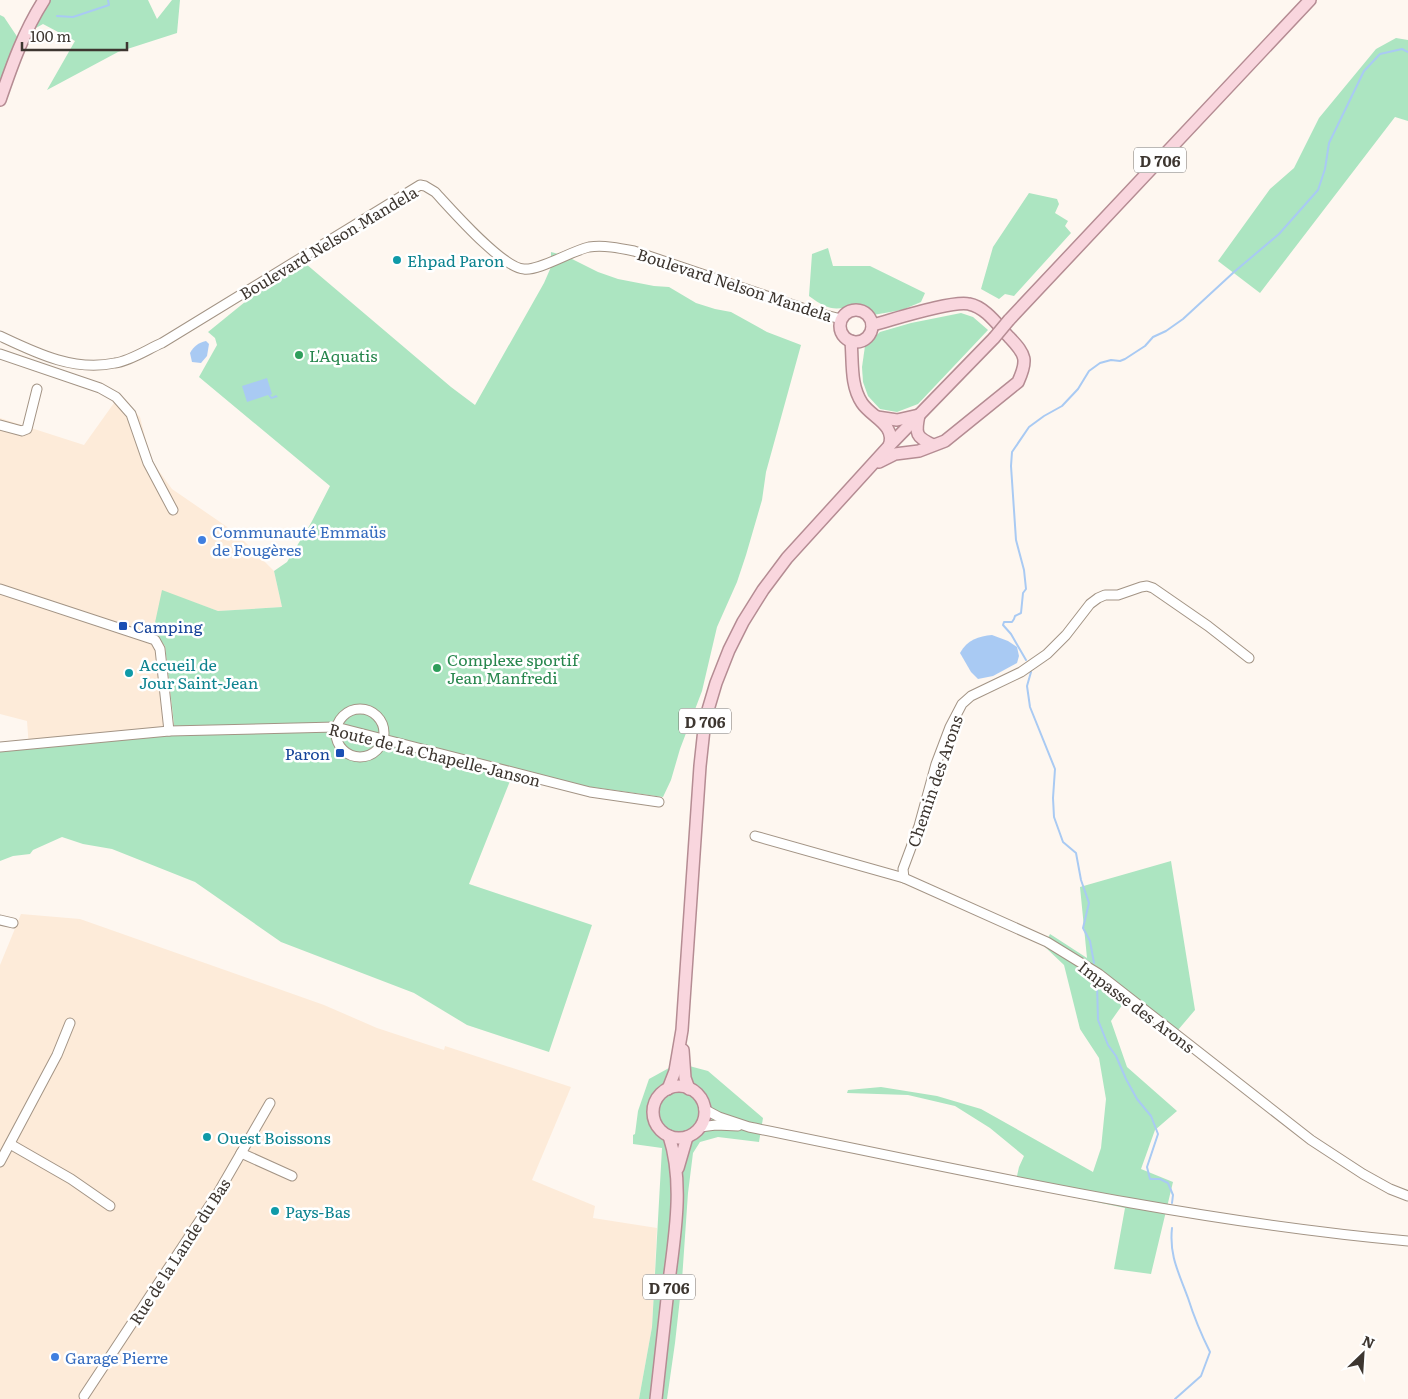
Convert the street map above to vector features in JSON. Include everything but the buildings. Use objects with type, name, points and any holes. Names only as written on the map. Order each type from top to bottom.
[{"type":"main road","points":[[0,100],[16,53],[44,0]]},
{"type":"main road","name":"D 706","points":[[668,1089],[675,1071],[682,1030],[700,766],[705,720],[716,683],[743,622],[763,590],[787,558],[873,466],[889,446],[994,338],[1310,0]]},
{"type":"main road","points":[[872,325],[952,305],[970,304],[984,311],[1023,352],[1024,368],[1018,382],[946,441],[919,451],[895,454],[873,466]]},
{"type":"main road","points":[[859,310],[868,315],[872,325],[866,338],[861,341],[851,341],[842,335],[840,330],[841,319],[848,311],[859,310]]},
{"type":"main road","points":[[851,341],[855,391],[863,405],[878,417],[890,432],[892,440],[889,446]]},
{"type":"main road","points":[[878,417],[897,420],[920,415],[917,434],[922,440],[933,446]]},
{"type":"main road","name":"D 706","points":[[682,1030],[685,1078],[689,1088]]},
{"type":"main road","points":[[675,1087],[689,1088],[699,1097],[704,1109],[705,1115],[700,1127],[687,1137],[675,1138],[669,1136],[658,1128],[653,1116],[653,1110],[658,1098],[668,1089],[675,1087]]},
{"type":"main road","name":"D 706","points":[[656,1399],[675,1233],[677,1174],[674,1151],[669,1136]]},
{"type":"main road","name":"D 706","points":[[677,1174],[687,1137]]},
{"type":"street","name":"Boulevard Nelson Mandela","points":[[0,336],[35,352],[67,363],[95,366],[117,363],[162,343],[420,185],[434,192],[494,251],[511,265],[523,270],[534,268],[588,248],[608,246],[634,251],[814,312],[841,319]]},
{"type":"street","points":[[0,354],[91,385],[116,397],[130,414],[148,463],[173,510]]},
{"type":"street","points":[[0,425],[22,431],[27,429],[38,389]]},
{"type":"street","name":"Chemin des Arons","points":[[904,878],[904,869],[919,826],[934,772],[956,712],[971,696],[1021,672],[1047,654],[1066,635],[1090,604],[1098,598],[1105,595],[1118,595],[1141,587],[1153,588],[1208,626],[1249,658]]},
{"type":"street","points":[[0,588],[155,640],[160,649],[169,731]]},
{"type":"street","points":[[361,709],[370,711],[382,723],[383,739],[375,752],[361,758],[354,757],[341,749],[337,742],[336,727],[345,713],[361,709]]},
{"type":"street","name":"Route de La Chapelle-Janson","points":[[0,747],[169,731],[336,727],[590,792],[659,802]]},
{"type":"street","name":"Impasse des Arons","points":[[755,836],[904,878],[1047,942],[1099,974],[1311,1140],[1363,1174],[1390,1189],[1408,1196]]},
{"type":"street","points":[[0,920],[13,923]]},
{"type":"street","points":[[0,1162],[57,1054],[70,1023]]},
{"type":"street","name":"Rue de la Lande du Bas","points":[[84,1398],[218,1193],[270,1103]]},
{"type":"street","points":[[704,1109],[719,1117],[748,1127]]},
{"type":"street","points":[[700,1127],[716,1125],[748,1127],[1172,1211],[1295,1229],[1408,1241]]},
{"type":"street","points":[[10,1144],[71,1179],[110,1206]]},
{"type":"street","points":[[241,1152],[292,1176]]},
{"type":"shaded area","points":[[119,396],[140,417],[151,460],[172,489],[236,533],[274,571],[282,607],[218,611],[162,591],[165,645],[175,733],[29,748],[27,721],[0,714],[0,418],[84,445]]},
{"type":"shaded area","points":[[21,914],[80,919],[324,1005],[377,1028],[444,1050],[445,1046],[571,1087],[532,1180],[595,1206],[593,1218],[657,1228],[652,1327],[639,1399],[0,1399],[0,965]]},
{"type":"green space","points":[[41,0],[148,0],[157,19],[172,0],[180,0],[177,33],[118,52],[47,90],[75,41],[43,24],[18,38]]},
{"type":"green space","points":[[0,15],[4,17],[18,38],[0,87]]},
{"type":"green space","points":[[1396,38],[1408,40],[1408,121],[1395,117],[1260,293],[1218,261],[1270,189],[1294,168],[1319,118],[1376,49]]},
{"type":"green space","points":[[1029,193],[1057,199],[1059,204],[1055,213],[1068,221],[1065,226],[1071,233],[1014,296],[1005,294],[999,299],[981,289],[993,247]]},
{"type":"green space","points":[[828,248],[833,266],[870,266],[925,293],[921,302],[902,310],[873,315],[856,305],[842,308],[826,307],[809,296],[812,254]]},
{"type":"green space","name":"Complexe sportif Jean Manfredi","points":[[551,252],[566,256],[598,272],[618,279],[669,287],[696,303],[731,312],[767,332],[801,345],[766,472],[762,500],[746,555],[737,582],[717,627],[702,691],[680,749],[671,780],[663,797],[577,785],[514,771],[469,884],[592,925],[549,1052],[467,1025],[414,993],[281,942],[195,882],[112,849],[83,844],[62,837],[33,850],[30,854],[13,856],[0,861],[0,751],[175,733],[165,646],[153,632],[162,590],[218,611],[282,607],[274,571],[287,562],[311,523],[330,486],[199,377],[217,345],[215,338],[208,332],[299,258],[451,387],[475,405],[544,283],[551,267]]},
{"type":"green space","points":[[961,313],[973,317],[988,330],[918,404],[897,412],[880,409],[868,396],[863,382],[862,367],[865,346],[880,332],[911,323]]},
{"type":"green space","points":[[1171,861],[1195,1010],[1178,1030],[1130,994],[1111,1021],[1127,1067],[1177,1111],[1155,1130],[1141,1169],[1173,1182],[1151,1274],[1114,1269],[1125,1208],[1015,1185],[1019,1167],[1024,1156],[990,1128],[955,1106],[908,1095],[847,1093],[848,1090],[881,1087],[937,1096],[981,1109],[1093,1172],[1101,1148],[1106,1099],[1099,1058],[1080,1029],[1064,965],[1044,946],[1050,934],[1087,958],[1080,887]]},
{"type":"green space","points":[[678,1063],[708,1071],[763,1118],[759,1142],[718,1137],[700,1142],[693,1153],[688,1193],[682,1280],[667,1399],[639,1399],[652,1327],[662,1148],[633,1144],[633,1135],[635,1134],[638,1111],[649,1079]]},
{"type":"water","points":[[206,341],[209,344],[207,356],[201,363],[192,362],[190,353],[196,345]]},
{"type":"water","points":[[267,378],[272,394],[270,395],[278,397],[271,399],[268,395],[247,402],[242,386]]},
{"type":"water","points":[[992,635],[1008,641],[1017,647],[1019,656],[1017,663],[993,676],[978,679],[971,672],[960,653],[966,645],[974,640],[982,636]]},
{"type":"waterway","points":[[57,16],[73,17],[109,5],[108,0]]},
{"type":"waterway","points":[[1026,660],[1011,634],[1003,625],[1004,622],[1012,622],[1015,616],[1021,613],[1023,593],[1026,589],[1024,570],[1016,540],[1011,466],[1012,452],[1029,427],[1062,406],[1078,389],[1089,371],[1100,363],[1125,359],[1145,346],[1153,337],[1166,331],[1183,319],[1279,234],[1318,190],[1325,169],[1329,143],[1364,71],[1380,54],[1402,49],[1408,52]]},
{"type":"waterway","points":[[1031,672],[1027,686],[1030,707],[1055,769],[1054,817],[1063,842],[1076,853],[1081,880],[1089,903],[1083,928],[1090,941],[1094,963]]},
{"type":"waterway","points":[[1097,983],[1098,1020],[1108,1045],[1116,1056],[1137,1099],[1151,1116],[1158,1134],[1147,1167],[1150,1179],[1160,1179],[1168,1183],[1173,1195],[1172,1203]]},
{"type":"waterway","points":[[1172,1228],[1173,1256],[1195,1319],[1210,1352],[1201,1376],[1175,1399]]},
{"type":"place","name":"Ehpad Paron","points":[[397,260]]},
{"type":"place","name":"L'Aquatis","points":[[299,355]]},
{"type":"place","name":"Communauté Emmaüs de Fougères","points":[[202,540]]},
{"type":"place","name":"Camping","points":[[123,626]]},
{"type":"place","name":"Complexe sportif Jean Manfredi","points":[[437,668]]},
{"type":"place","name":"Accueil de Jour Saint-Jean","points":[[129,673]]},
{"type":"place","name":"Paron","points":[[340,753]]},
{"type":"place","name":"Ouest Boissons","points":[[207,1137]]},
{"type":"place","name":"Pays-Bas","points":[[275,1211]]},
{"type":"place","name":"Garage Pierre","points":[[55,1357]]}]
